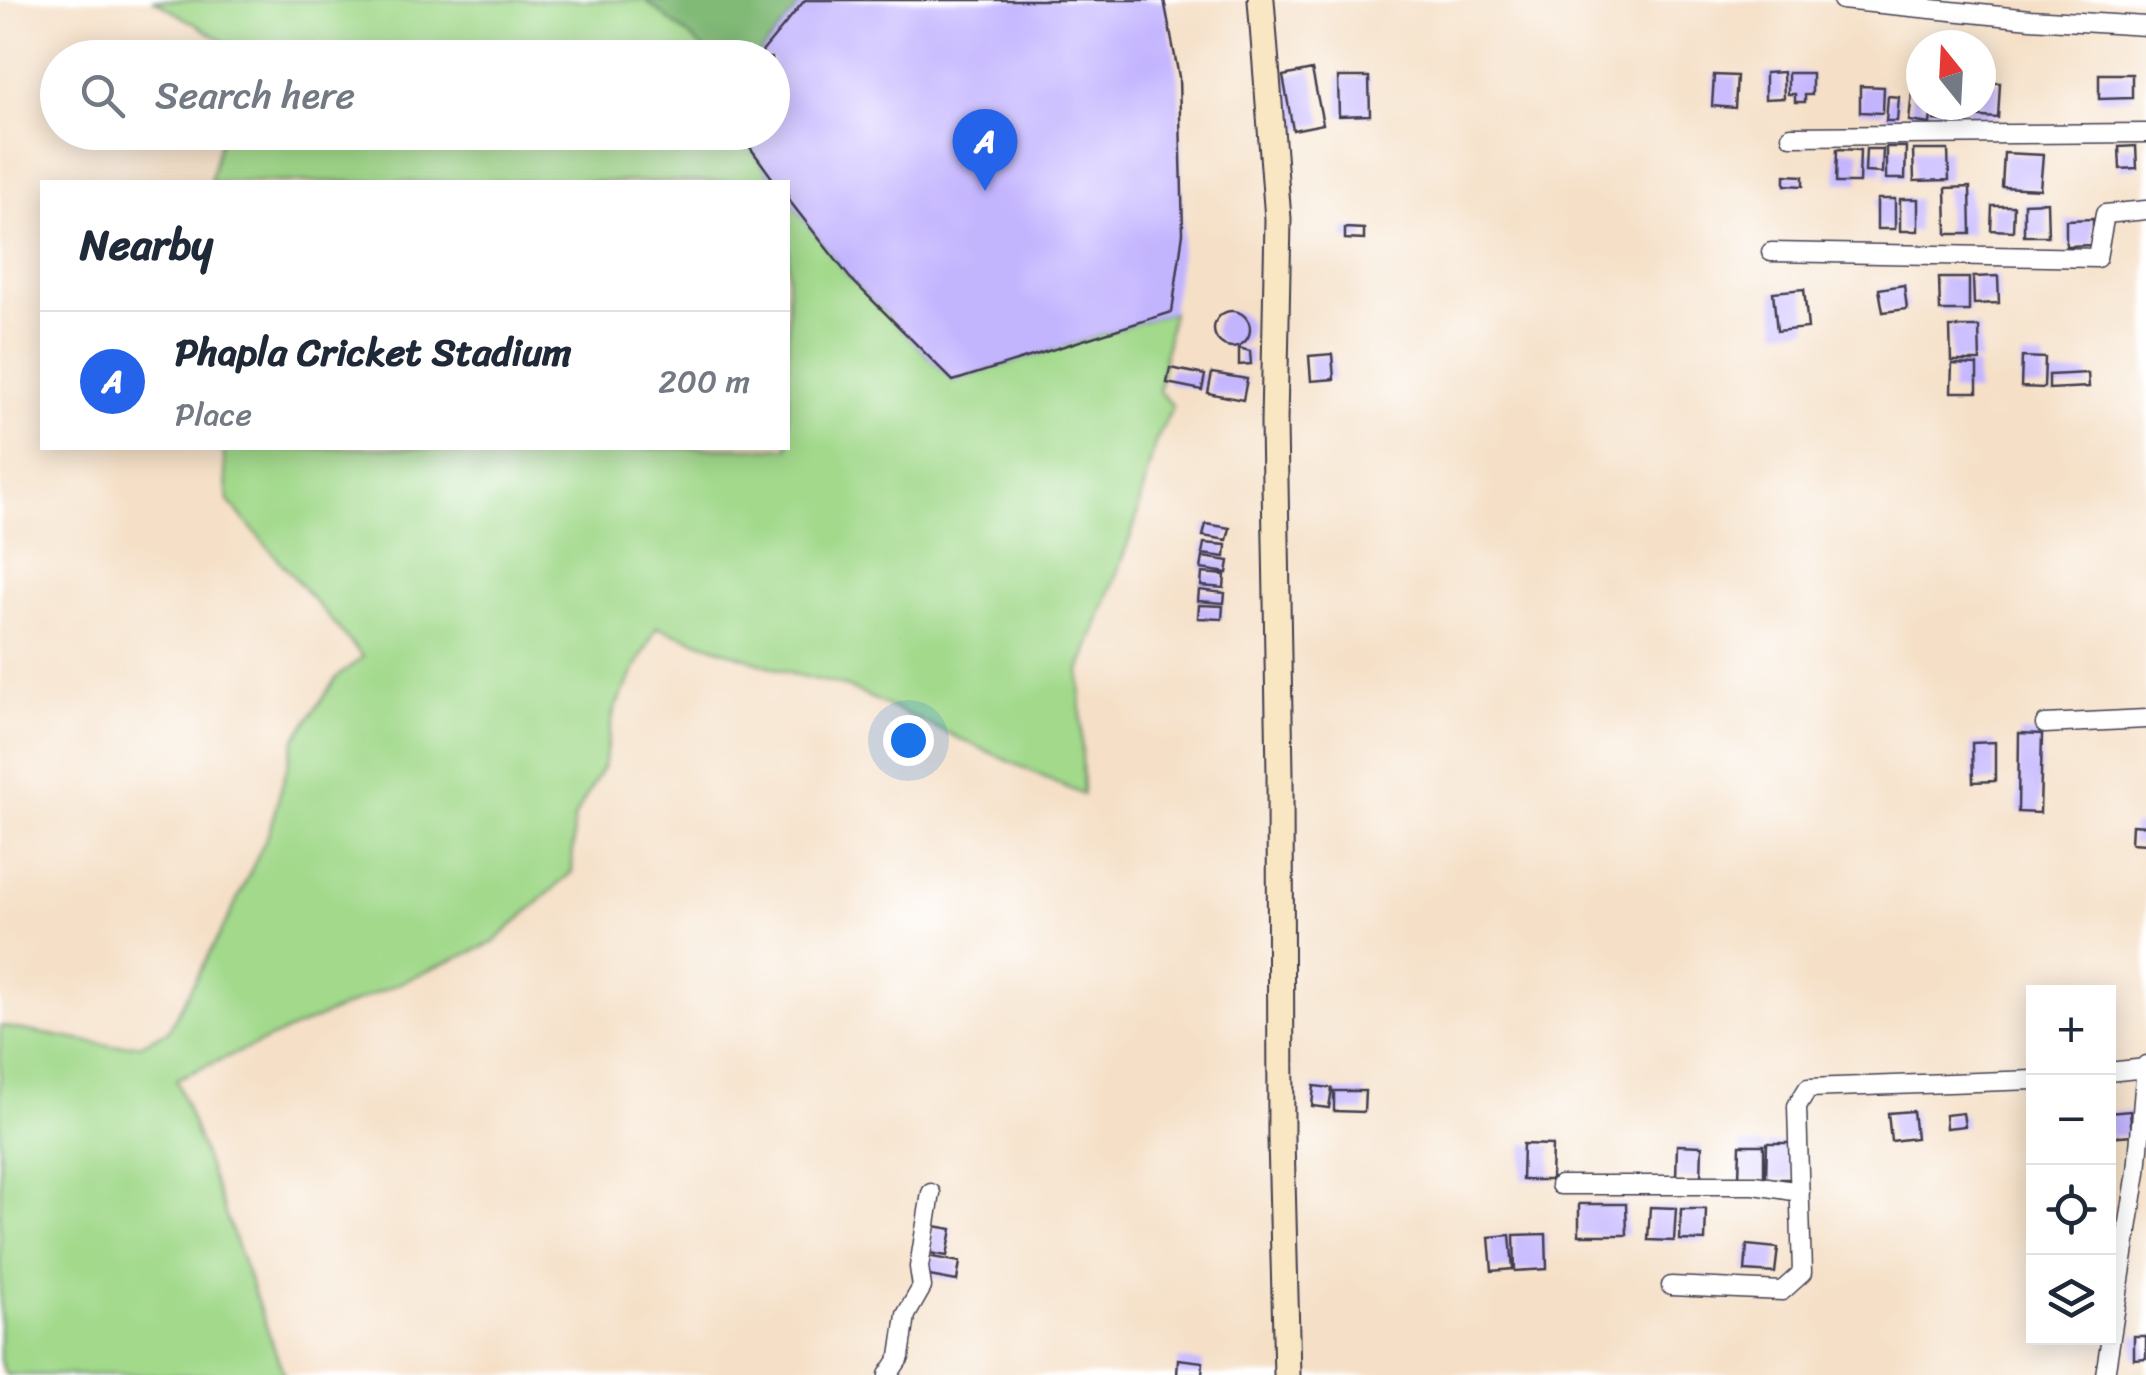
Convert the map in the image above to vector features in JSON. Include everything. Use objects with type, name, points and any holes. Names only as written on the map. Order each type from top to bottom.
[{"type":"main road","points":[[1260,0],[1278,219],[1274,423],[1280,776],[1280,1139],[1287,1375]]},
{"type":"street","points":[[1842,0],[2146,26]]},
{"type":"street","points":[[1791,136],[2146,133]]},
{"type":"street","points":[[1770,252],[2097,258],[2105,214],[2146,210]]},
{"type":"street","points":[[2044,724],[2146,718]]},
{"type":"street","points":[[2105,1375],[2137,1172],[2146,1067],[2116,1071]]},
{"type":"street","points":[[1671,1286],[1782,1291],[1802,1273],[1797,1106],[1808,1088],[2026,1080]]},
{"type":"street","points":[[1560,1186],[1755,1185],[1800,1192]]},
{"type":"street","points":[[888,1375],[900,1358],[906,1315],[922,1287],[919,1267],[930,1193]]},
{"type":"green space","points":[[154,0],[645,0],[696,40],[222,40]]},
{"type":"green space","points":[[645,0],[805,0],[771,40],[694,40]]},
{"type":"green space","points":[[218,150],[751,150],[774,180],[210,180]]},
{"type":"green space","points":[[790,202],[850,278],[953,381],[1172,312],[1159,391],[1173,406],[1155,443],[1134,527],[1080,671],[1083,795],[845,686],[792,674],[657,627],[614,710],[603,767],[574,818],[572,872],[493,943],[176,1079],[284,1375],[6,1375],[0,1361],[0,1026],[113,1046],[141,1044],[168,1031],[269,832],[295,739],[337,677],[363,657],[228,501],[223,450],[790,450]]},
{"type":"building","points":[[805,0],[1164,0],[1179,77],[1183,233],[1172,312],[953,381],[850,278],[790,202],[790,180],[774,180],[752,150],[790,150],[790,40],[772,40]]},
{"type":"building","points":[[1312,70],[1323,124],[1293,130],[1283,76]]},
{"type":"building","points":[[1783,72],[1784,98],[1765,99],[1765,73]]},
{"type":"building","points":[[1788,73],[1812,73],[1812,95],[1805,95],[1805,102],[1795,102],[1795,94],[1788,94]]},
{"type":"building","points":[[2099,74],[2132,74],[2132,98],[2099,99]]},
{"type":"building","points":[[1714,75],[1737,76],[1735,108],[1712,106]]},
{"type":"building","points":[[1338,77],[1369,77],[1370,115],[1339,116]]},
{"type":"building","points":[[1996,83],[2000,83],[1996,118]]},
{"type":"building","points":[[1860,86],[1884,87],[1883,113],[1860,112]]},
{"type":"building","points":[[1888,96],[1899,97],[1897,121],[1886,121]]},
{"type":"building","points":[[2136,146],[2137,168],[2120,169],[2119,147]]},
{"type":"building","points":[[1886,147],[1906,147],[1905,179],[1886,179]]},
{"type":"building","points":[[1837,149],[1860,150],[1859,183],[1836,183]]},
{"type":"building","points":[[1866,149],[1883,149],[1882,173],[1865,172]]},
{"type":"building","points":[[1913,150],[1948,150],[1949,180],[1914,181]]},
{"type":"building","points":[[2004,153],[2043,155],[2040,189],[2002,187]]},
{"type":"building","points":[[1785,175],[1803,176],[1803,186],[1785,185]]},
{"type":"building","points":[[1970,187],[1971,234],[1947,234],[1946,188]]},
{"type":"building","points":[[1877,199],[1895,199],[1895,229],[1877,229]]},
{"type":"building","points":[[1900,199],[1918,199],[1918,231],[1900,231]]},
{"type":"building","points":[[2047,202],[2048,236],[2024,236],[2024,203]]},
{"type":"building","points":[[1992,206],[2014,206],[2013,231],[1991,230]]},
{"type":"building","points":[[2093,219],[2093,245],[2066,246],[2066,220]]},
{"type":"building","points":[[1345,228],[1364,229],[1364,240],[1345,239]]},
{"type":"building","points":[[1998,276],[1999,303],[1974,304],[1973,277]]},
{"type":"building","points":[[1939,278],[1969,278],[1969,311],[1940,311]]},
{"type":"building","points":[[1904,285],[1907,309],[1883,312],[1879,289]]},
{"type":"building","points":[[1804,289],[1808,328],[1777,331],[1773,292]]},
{"type":"building","points":[[1232,311],[1244,317],[1250,329],[1244,341],[1232,347],[1220,341],[1214,329],[1220,317]]},
{"type":"building","points":[[1950,327],[1979,327],[1980,361],[1951,361]]},
{"type":"building","points":[[1239,348],[1250,351],[1251,364],[1239,365]]},
{"type":"building","points":[[1332,354],[1334,379],[1311,381],[1309,356]]},
{"type":"building","points":[[2022,357],[2045,358],[2044,388],[2021,387]]},
{"type":"building","points":[[1952,364],[1977,365],[1977,392],[1951,392]]},
{"type":"building","points":[[1170,368],[1205,375],[1202,390],[1167,383]]},
{"type":"building","points":[[1212,373],[1247,379],[1243,400],[1208,393]]},
{"type":"building","points":[[2088,373],[2089,387],[2049,389],[2049,375]]},
{"type":"building","points":[[1206,524],[1230,528],[1227,540],[1203,536]]},
{"type":"building","points":[[1204,543],[1226,545],[1225,557],[1202,554]]},
{"type":"building","points":[[1203,557],[1229,561],[1227,573],[1201,569]]},
{"type":"building","points":[[1202,573],[1225,575],[1224,588],[1201,586]]},
{"type":"building","points":[[1199,590],[1225,593],[1224,603],[1198,601]]},
{"type":"building","points":[[1199,605],[1223,606],[1222,619],[1198,618]]},
{"type":"building","points":[[2019,733],[2042,734],[2040,813],[2018,812]]},
{"type":"building","points":[[1995,742],[1995,781],[1973,782],[1972,743]]},
{"type":"building","points":[[2132,825],[2146,826],[2146,844],[2131,843]]},
{"type":"building","points":[[1314,1086],[1332,1088],[1329,1108],[1312,1106]]},
{"type":"building","points":[[1334,1091],[1365,1091],[1364,1112],[1334,1111]]},
{"type":"building","points":[[1913,1111],[1916,1138],[1891,1141],[1888,1113]]},
{"type":"building","points":[[2130,1111],[2132,1135],[2116,1136],[2116,1112]]},
{"type":"building","points":[[1963,1113],[1965,1126],[1946,1128],[1945,1115]]},
{"type":"building","points":[[1767,1143],[1793,1143],[1792,1179],[1766,1179]]},
{"type":"building","points":[[1523,1144],[1552,1145],[1551,1180],[1522,1180]]},
{"type":"building","points":[[1677,1145],[1702,1146],[1701,1179],[1676,1178]]},
{"type":"building","points":[[1740,1145],[1764,1145],[1764,1179],[1739,1179]]},
{"type":"building","points":[[1579,1204],[1626,1204],[1627,1235],[1579,1235]]},
{"type":"building","points":[[1650,1207],[1676,1208],[1674,1241],[1648,1240]]},
{"type":"building","points":[[1681,1209],[1706,1209],[1705,1241],[1680,1240]]},
{"type":"building","points":[[934,1226],[952,1229],[947,1256],[930,1253]]},
{"type":"building","points":[[1546,1234],[1547,1269],[1515,1271],[1514,1235]]},
{"type":"building","points":[[1510,1235],[1513,1269],[1492,1271],[1489,1237]]},
{"type":"building","points":[[1747,1245],[1778,1248],[1775,1273],[1745,1271]]},
{"type":"building","points":[[927,1256],[960,1262],[957,1281],[924,1275]]},
{"type":"building","points":[[2134,1336],[2146,1336],[2146,1358],[2134,1359]]},
{"type":"building","points":[[1178,1359],[1203,1362],[1202,1375],[1177,1375]]},
{"type":"place","name":"Phapla Cricket Stadium","points":[[985,191]]}]
